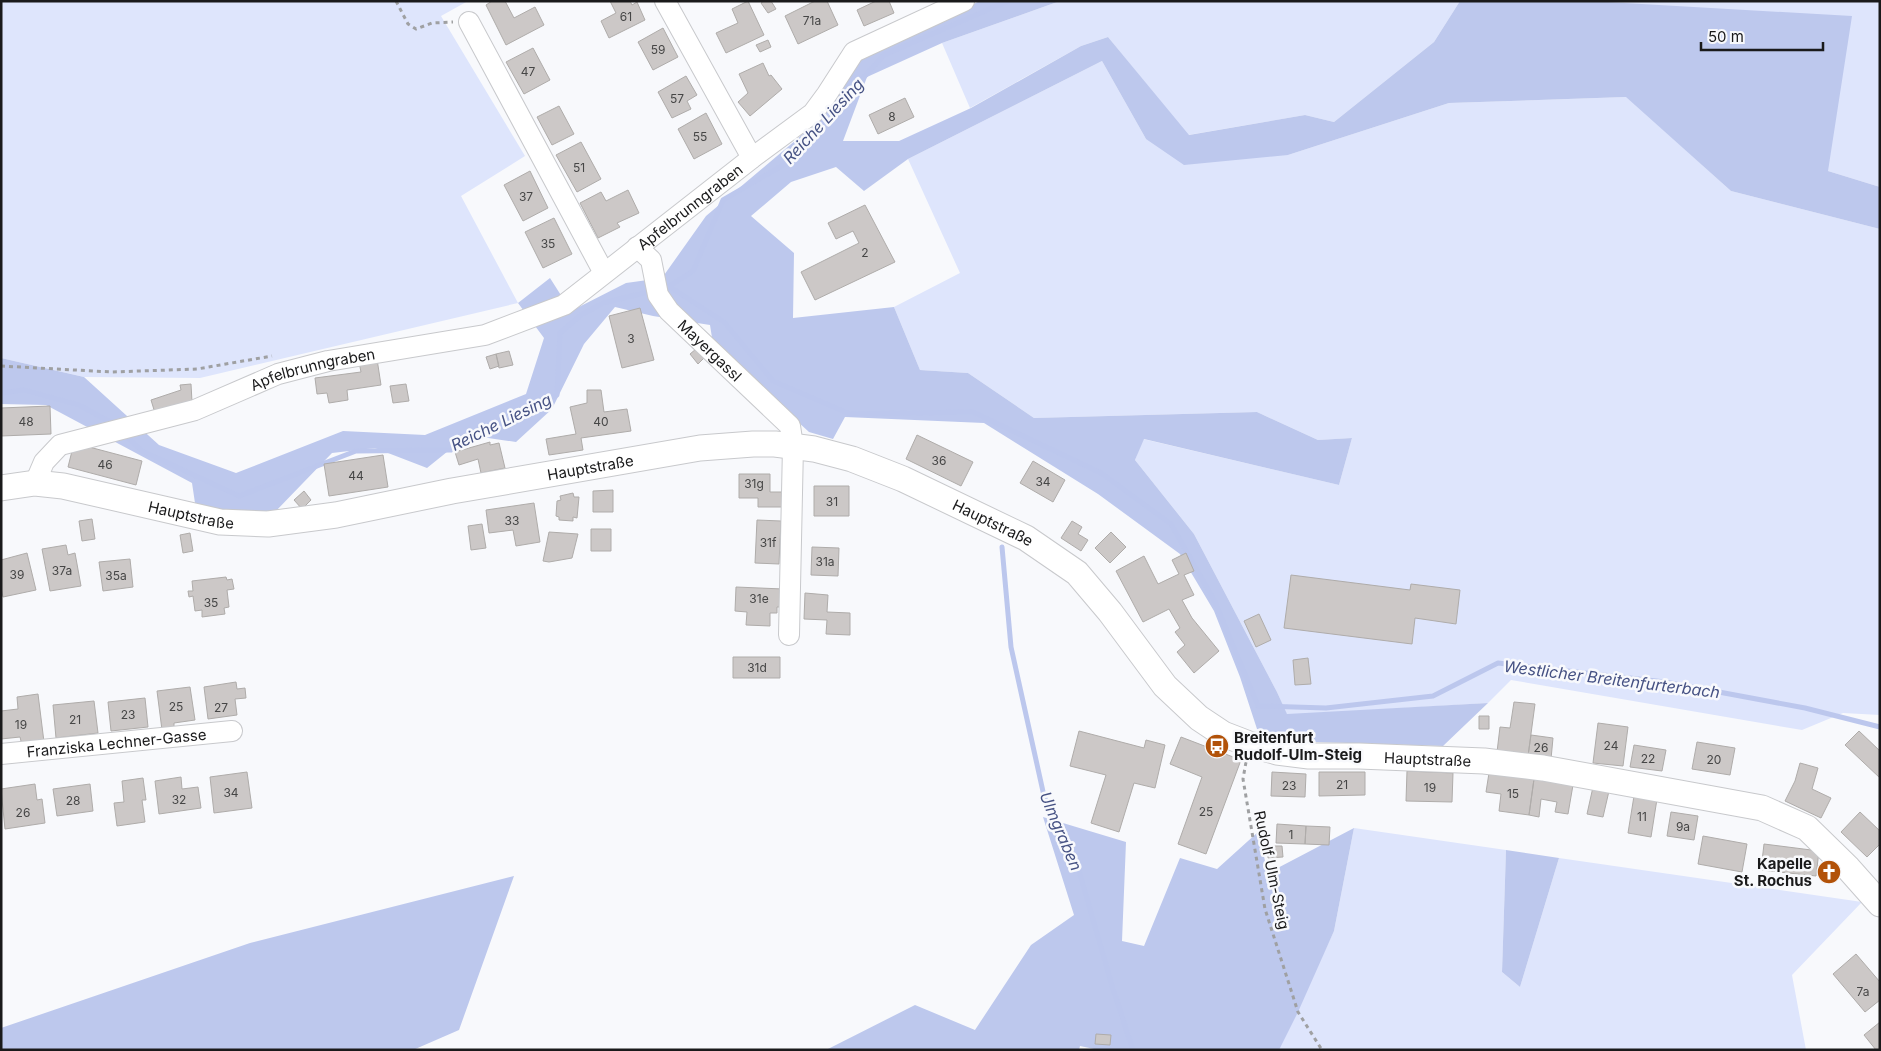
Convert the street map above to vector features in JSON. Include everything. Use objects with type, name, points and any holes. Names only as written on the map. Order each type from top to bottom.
[{"type":"main road","name":"Hauptstraße","points":[[1,488],[35,483],[90,491],[188,516],[220,522],[268,524],[328,517],[452,492],[672,452],[730,445],[775,444],[823,451],[871,466],[903,479],[1026,538],[1077,573],[1110,612],[1165,686],[1199,718],[1223,734],[1277,752],[1309,756],[1368,756],[1484,761],[1543,768],[1762,808],[1807,828],[1848,868],[1880,904]]},
{"type":"street","name":"Apfelbrunngraben","points":[[665,1],[752,158]]},
{"type":"street","name":"Apfelbrunngraben","points":[[35,483],[44,462],[60,445],[195,410],[278,374],[328,361],[485,335],[564,305],[812,113],[827,94],[854,52],[964,1]]},
{"type":"street","points":[[469,22],[604,273]]},
{"type":"street","name":"Mayergassl","points":[[637,247],[651,260],[658,295],[668,311],[790,426],[793,446],[789,635]]},
{"type":"street","name":"Franziska Lechner-Gasse","points":[[1,754],[232,732]]},
{"type":"path","points":[[396,1],[408,24],[416,29],[432,23],[469,22]]},
{"type":"path","points":[[1,366],[112,372],[197,369],[275,355]]},
{"type":"path","name":"Rudolf Ulm-Steig","points":[[1249,744],[1243,779],[1265,909],[1298,1012],[1322,1050]]},
{"type":"shaded area","points":[[1,1],[468,1],[441,16],[525,156],[461,196],[518,303],[200,378],[84,377],[1,358]]},
{"type":"shaded area","points":[[980,1],[1060,1],[942,43],[867,77],[843,141],[899,141],[971,108],[1081,46],[1108,37],[1189,135],[1305,115],[1334,122],[1434,42],[1460,1],[1590,1],[1852,16],[1828,171],[1880,187],[1880,229],[1731,191],[1626,97],[1449,103],[1288,155],[1184,165],[1146,139],[1102,61],[908,159],[864,191],[836,167],[791,182],[751,216],[794,253],[793,318],[894,307],[920,370],[968,373],[1034,418],[1257,412],[1318,440],[1352,438],[1339,485],[1144,439],[1135,460],[1194,534],[1287,714],[1488,703],[1443,746],[1316,742],[1257,729],[1240,677],[1214,611],[1180,554],[1098,494],[984,423],[845,417],[833,439],[809,432],[713,344],[710,325],[653,316],[615,307],[584,344],[552,409],[516,442],[468,435],[427,468],[375,448],[332,453],[274,513],[230,516],[195,503],[192,483],[46,405],[1,404],[1,358],[84,377],[159,445],[236,473],[343,431],[425,435],[526,394],[544,338],[518,303],[550,278],[571,311],[626,283],[662,278],[706,216],[803,134],[858,57]]},
{"type":"shaded area","points":[[1060,1],[1460,1],[1434,42],[1334,122],[1305,115],[1188,135],[1108,37],[1081,46],[970,108],[942,43]]},
{"type":"shaded area","points":[[1590,1],[1880,1],[1880,187],[1828,171]]},
{"type":"shaded area","points":[[1102,61],[1146,139],[1288,155],[1449,103],[1627,97],[1731,191],[1880,229],[1880,715],[1843,713],[1802,730],[1511,680],[1488,703],[1287,715],[1277,692],[1194,534],[1135,460],[1143,439],[1339,485],[1352,438],[1318,440],[1257,412],[1034,418],[968,373],[920,370],[894,307],[960,273],[908,159]]},
{"type":"shaded area","points":[[1043,817],[1126,842],[1122,941],[1144,946],[1180,858],[1217,869],[1258,832],[1268,873],[1354,828],[1334,931],[1279,1050],[1099,1050],[1080,1046],[1079,1050],[826,1050],[915,1005],[975,1030],[1031,945],[1074,915]]},
{"type":"shaded area","points":[[1354,828],[1506,850],[1502,972],[1520,987],[1559,858],[1862,902],[1792,975],[1806,1050],[1278,1050],[1334,931]]},
{"type":"shaded area","points":[[1506,850],[1559,858],[1520,987],[1502,972]]},
{"type":"shaded area","points":[[514,876],[459,1030],[413,1050],[1,1050],[1,1028],[250,943]]},
{"type":"building","points":[[492,1],[505,1],[514,18],[535,7],[544,25],[506,45],[486,5]]},
{"type":"building","points":[[610,1],[630,1],[632,5],[637,2],[645,20],[609,38],[601,21],[616,13]]},
{"type":"building","points":[[748,1],[764,35],[726,53],[716,33],[738,23],[732,9]]},
{"type":"building","points":[[771,1],[776,9],[768,13],[761,3]]},
{"type":"building","points":[[815,1],[827,1],[838,25],[798,44],[785,16]]},
{"type":"building","points":[[876,1],[889,1],[894,13],[864,26],[857,10]]},
{"type":"building","points":[[663,28],[678,57],[653,70],[638,42]]},
{"type":"building","points":[[768,40],[771,47],[760,52],[756,45]]},
{"type":"building","points":[[533,48],[550,80],[524,94],[506,62]]},
{"type":"building","points":[[763,63],[769,76],[771,75],[782,89],[750,116],[738,102],[748,93],[739,74]]},
{"type":"building","points":[[686,76],[697,95],[687,101],[691,109],[672,118],[658,92]]},
{"type":"building","points":[[905,98],[914,117],[878,134],[869,115]]},
{"type":"building","points":[[559,106],[574,134],[552,145],[537,117]]},
{"type":"building","points":[[706,113],[722,144],[694,159],[678,129]]},
{"type":"building","points":[[581,142],[601,179],[577,192],[556,155]]},
{"type":"building","points":[[530,171],[548,208],[523,221],[504,185]]},
{"type":"building","points":[[628,190],[639,213],[617,223],[620,227],[598,238],[580,203],[601,192],[606,201]]},
{"type":"building","points":[[865,205],[895,262],[815,300],[801,272],[859,243],[853,231],[836,239],[828,223]]},
{"type":"building","points":[[554,218],[572,254],[543,268],[525,232]]},
{"type":"building","points":[[640,308],[654,360],[622,368],[609,316]]},
{"type":"building","points":[[696,349],[704,358],[698,364],[690,354]]},
{"type":"building","points":[[509,351],[513,365],[499,368],[496,354]]},
{"type":"building","points":[[496,354],[499,366],[490,369],[486,357]]},
{"type":"building","points":[[377,359],[381,385],[347,390],[348,400],[329,403],[327,393],[317,394],[315,378],[361,372],[359,362]]},
{"type":"building","points":[[191,384],[192,402],[155,413],[151,400],[181,390],[180,385]]},
{"type":"building","points":[[406,384],[409,401],[393,403],[390,386]]},
{"type":"building","points":[[587,390],[601,390],[604,412],[627,409],[631,431],[581,438],[583,450],[549,455],[546,439],[576,434],[570,407],[587,403]]},
{"type":"building","points":[[50,406],[51,434],[1,436],[1,408]]},
{"type":"building","points":[[917,435],[973,462],[961,486],[906,459]]},
{"type":"building","points":[[490,442],[490,445],[499,443],[505,468],[481,473],[478,459],[459,465],[455,452]]},
{"type":"building","points":[[74,443],[142,461],[136,485],[68,467]]},
{"type":"building","points":[[383,455],[388,487],[329,496],[324,464]]},
{"type":"building","points":[[1033,461],[1065,480],[1053,502],[1020,483]]},
{"type":"building","points":[[739,474],[770,474],[770,492],[785,492],[785,507],[758,507],[758,498],[739,498]]},
{"type":"building","points":[[814,486],[849,486],[849,516],[814,516]]},
{"type":"building","points":[[613,490],[613,512],[593,512],[593,491]]},
{"type":"building","points":[[304,491],[311,500],[302,509],[294,500]]},
{"type":"building","points":[[573,493],[574,497],[579,497],[577,518],[573,517],[573,521],[559,520],[559,517],[556,516],[557,501],[561,500],[560,496]]},
{"type":"building","points":[[534,503],[540,542],[516,546],[513,530],[489,533],[486,510]]},
{"type":"building","points":[[92,519],[95,539],[82,541],[79,521]]},
{"type":"building","points":[[757,520],[781,521],[779,564],[755,563]]},
{"type":"building","points":[[1072,521],[1082,527],[1078,534],[1088,540],[1081,551],[1061,538]]},
{"type":"building","points":[[482,524],[486,548],[471,550],[468,526]]},
{"type":"building","points":[[591,529],[611,529],[611,551],[591,551]]},
{"type":"building","points":[[549,532],[578,534],[572,558],[549,562],[543,561]]},
{"type":"building","points":[[1111,532],[1126,547],[1110,563],[1095,548]]},
{"type":"building","points":[[190,533],[193,551],[183,553],[180,535]]},
{"type":"building","points":[[66,545],[68,555],[75,553],[81,586],[50,591],[42,549]]},
{"type":"building","points":[[812,547],[839,548],[838,576],[811,575]]},
{"type":"building","points":[[27,553],[36,590],[3,597],[1,588],[1,560]]},
{"type":"building","points":[[1186,553],[1194,571],[1184,575],[1194,595],[1182,600],[1192,618],[1219,651],[1194,673],[1177,652],[1185,645],[1175,632],[1180,628],[1169,609],[1143,622],[1116,571],[1144,556],[1158,584],[1179,574],[1172,560]]},
{"type":"building","points":[[130,559],[133,587],[103,591],[99,562]]},
{"type":"building","points":[[1291,575],[1410,590],[1411,584],[1460,590],[1456,624],[1415,618],[1412,644],[1284,628]]},
{"type":"building","points":[[226,577],[227,580],[232,579],[234,589],[227,590],[229,607],[224,608],[225,614],[202,617],[202,610],[195,611],[193,596],[189,597],[188,591],[193,591],[192,581]]},
{"type":"building","points":[[736,587],[783,589],[782,607],[777,607],[777,613],[770,613],[770,626],[746,625],[747,612],[735,611]]},
{"type":"building","points":[[805,593],[828,595],[827,612],[850,613],[850,635],[826,634],[827,620],[804,619]]},
{"type":"building","points":[[1259,614],[1271,640],[1256,647],[1244,621]]},
{"type":"building","points":[[733,657],[780,657],[780,678],[733,678]]},
{"type":"building","points":[[1308,658],[1311,684],[1295,685],[1293,660]]},
{"type":"building","points":[[236,682],[237,689],[245,688],[246,698],[235,699],[237,715],[208,719],[204,687]]},
{"type":"building","points":[[190,687],[195,720],[174,723],[174,728],[162,730],[157,691]]},
{"type":"building","points":[[38,694],[44,742],[22,745],[20,737],[1,739],[1,711],[18,709],[17,697]]},
{"type":"building","points":[[145,698],[148,727],[111,731],[108,702]]},
{"type":"building","points":[[94,701],[98,733],[56,738],[53,705]]},
{"type":"building","points":[[1514,702],[1535,704],[1528,756],[1497,752],[1500,727],[1510,728]]},
{"type":"building","points":[[1479,716],[1489,716],[1489,729],[1479,729]]},
{"type":"building","points":[[1598,723],[1628,727],[1623,766],[1593,763]]},
{"type":"building","points":[[1079,731],[1144,748],[1146,740],[1165,745],[1155,788],[1134,783],[1119,832],[1091,823],[1106,775],[1070,766]]},
{"type":"building","points":[[1859,731],[1880,751],[1880,778],[1845,745]]},
{"type":"building","points":[[1531,735],[1553,738],[1551,759],[1528,756]]},
{"type":"building","points":[[1181,737],[1241,760],[1206,854],[1178,844],[1202,777],[1170,764]]},
{"type":"building","points":[[1697,742],[1735,748],[1730,775],[1692,769]]},
{"type":"building","points":[[1634,745],[1666,750],[1662,771],[1630,767]]},
{"type":"building","points":[[1800,763],[1818,768],[1812,789],[1831,798],[1821,818],[1785,801],[1795,781]]},
{"type":"building","points":[[1407,771],[1453,773],[1452,802],[1406,801]]},
{"type":"building","points":[[247,772],[252,808],[214,813],[210,777]]},
{"type":"building","points":[[1272,772],[1306,774],[1305,797],[1271,796]]},
{"type":"building","points":[[1319,772],[1365,772],[1365,795],[1319,796]]},
{"type":"building","points":[[1489,773],[1534,779],[1529,815],[1499,811],[1501,794],[1486,792]]},
{"type":"building","points":[[181,777],[182,789],[198,787],[201,808],[159,814],[155,781]]},
{"type":"building","points":[[143,778],[146,800],[142,800],[145,822],[117,826],[114,803],[124,802],[122,781]]},
{"type":"building","points":[[1534,779],[1573,785],[1568,814],[1555,812],[1557,802],[1541,799],[1539,817],[1529,815]]},
{"type":"building","points":[[35,784],[37,800],[42,799],[45,823],[5,829],[1,789]]},
{"type":"building","points":[[90,784],[93,811],[57,816],[53,789]]},
{"type":"building","points":[[1593,787],[1609,791],[1603,817],[1587,814]]},
{"type":"building","points":[[1634,796],[1657,799],[1651,837],[1628,833]]},
{"type":"building","points":[[1671,812],[1698,816],[1694,840],[1667,836]]},
{"type":"building","points":[[1860,812],[1880,831],[1880,844],[1867,857],[1841,832]]},
{"type":"building","points":[[1277,824],[1306,826],[1305,844],[1276,843]]},
{"type":"building","points":[[1306,826],[1330,827],[1329,845],[1305,844]]},
{"type":"building","points":[[1703,836],[1747,844],[1742,872],[1698,864]]},
{"type":"building","points":[[1764,844],[1819,851],[1816,876],[1761,870]]},
{"type":"building","points":[[1268,846],[1282,846],[1283,857],[1268,858]]},
{"type":"building","name":"Kapelle St. Rochus","points":[[1829,866],[1835,872],[1830,878],[1823,872]]},
{"type":"building","points":[[1856,954],[1880,982],[1880,1000],[1865,1012],[1833,974]]},
{"type":"building","points":[[1880,1022],[1880,1050],[1876,1050],[1864,1035]]},
{"type":"building","points":[[1096,1034],[1111,1035],[1110,1045],[1095,1044]]},
{"type":"waterway","name":"Reiche Liesing","points":[[668,287],[693,271],[723,200],[785,164],[884,55],[1008,1]]},
{"type":"waterway","name":"Westlicher Breitenfurterbach","points":[[670,287],[724,322],[773,381],[850,414],[973,412],[1101,473],[1171,524],[1215,602],[1258,706],[1326,708],[1433,696],[1498,663],[1665,682],[1805,708],[1880,727]]},
{"type":"waterway","name":"Reiche Liesing","points":[[126,436],[142,451],[239,496],[356,451],[451,450],[557,395],[560,333],[581,315],[603,303],[652,291]]},
{"type":"waterway","name":"Reiche Liesing","points":[[1,393],[24,390],[79,405],[114,424]]},
{"type":"waterway","name":"Ulmgraben","points":[[1002,547],[1011,647],[1044,796],[1079,871],[1113,989],[1133,1050]]},
{"type":"place","name":"Breitenfurt Rudolf-Ulm-Steig","points":[[1217,746]]},
{"type":"place","name":"Kapelle St. Rochus","points":[[1829,872]]}]
